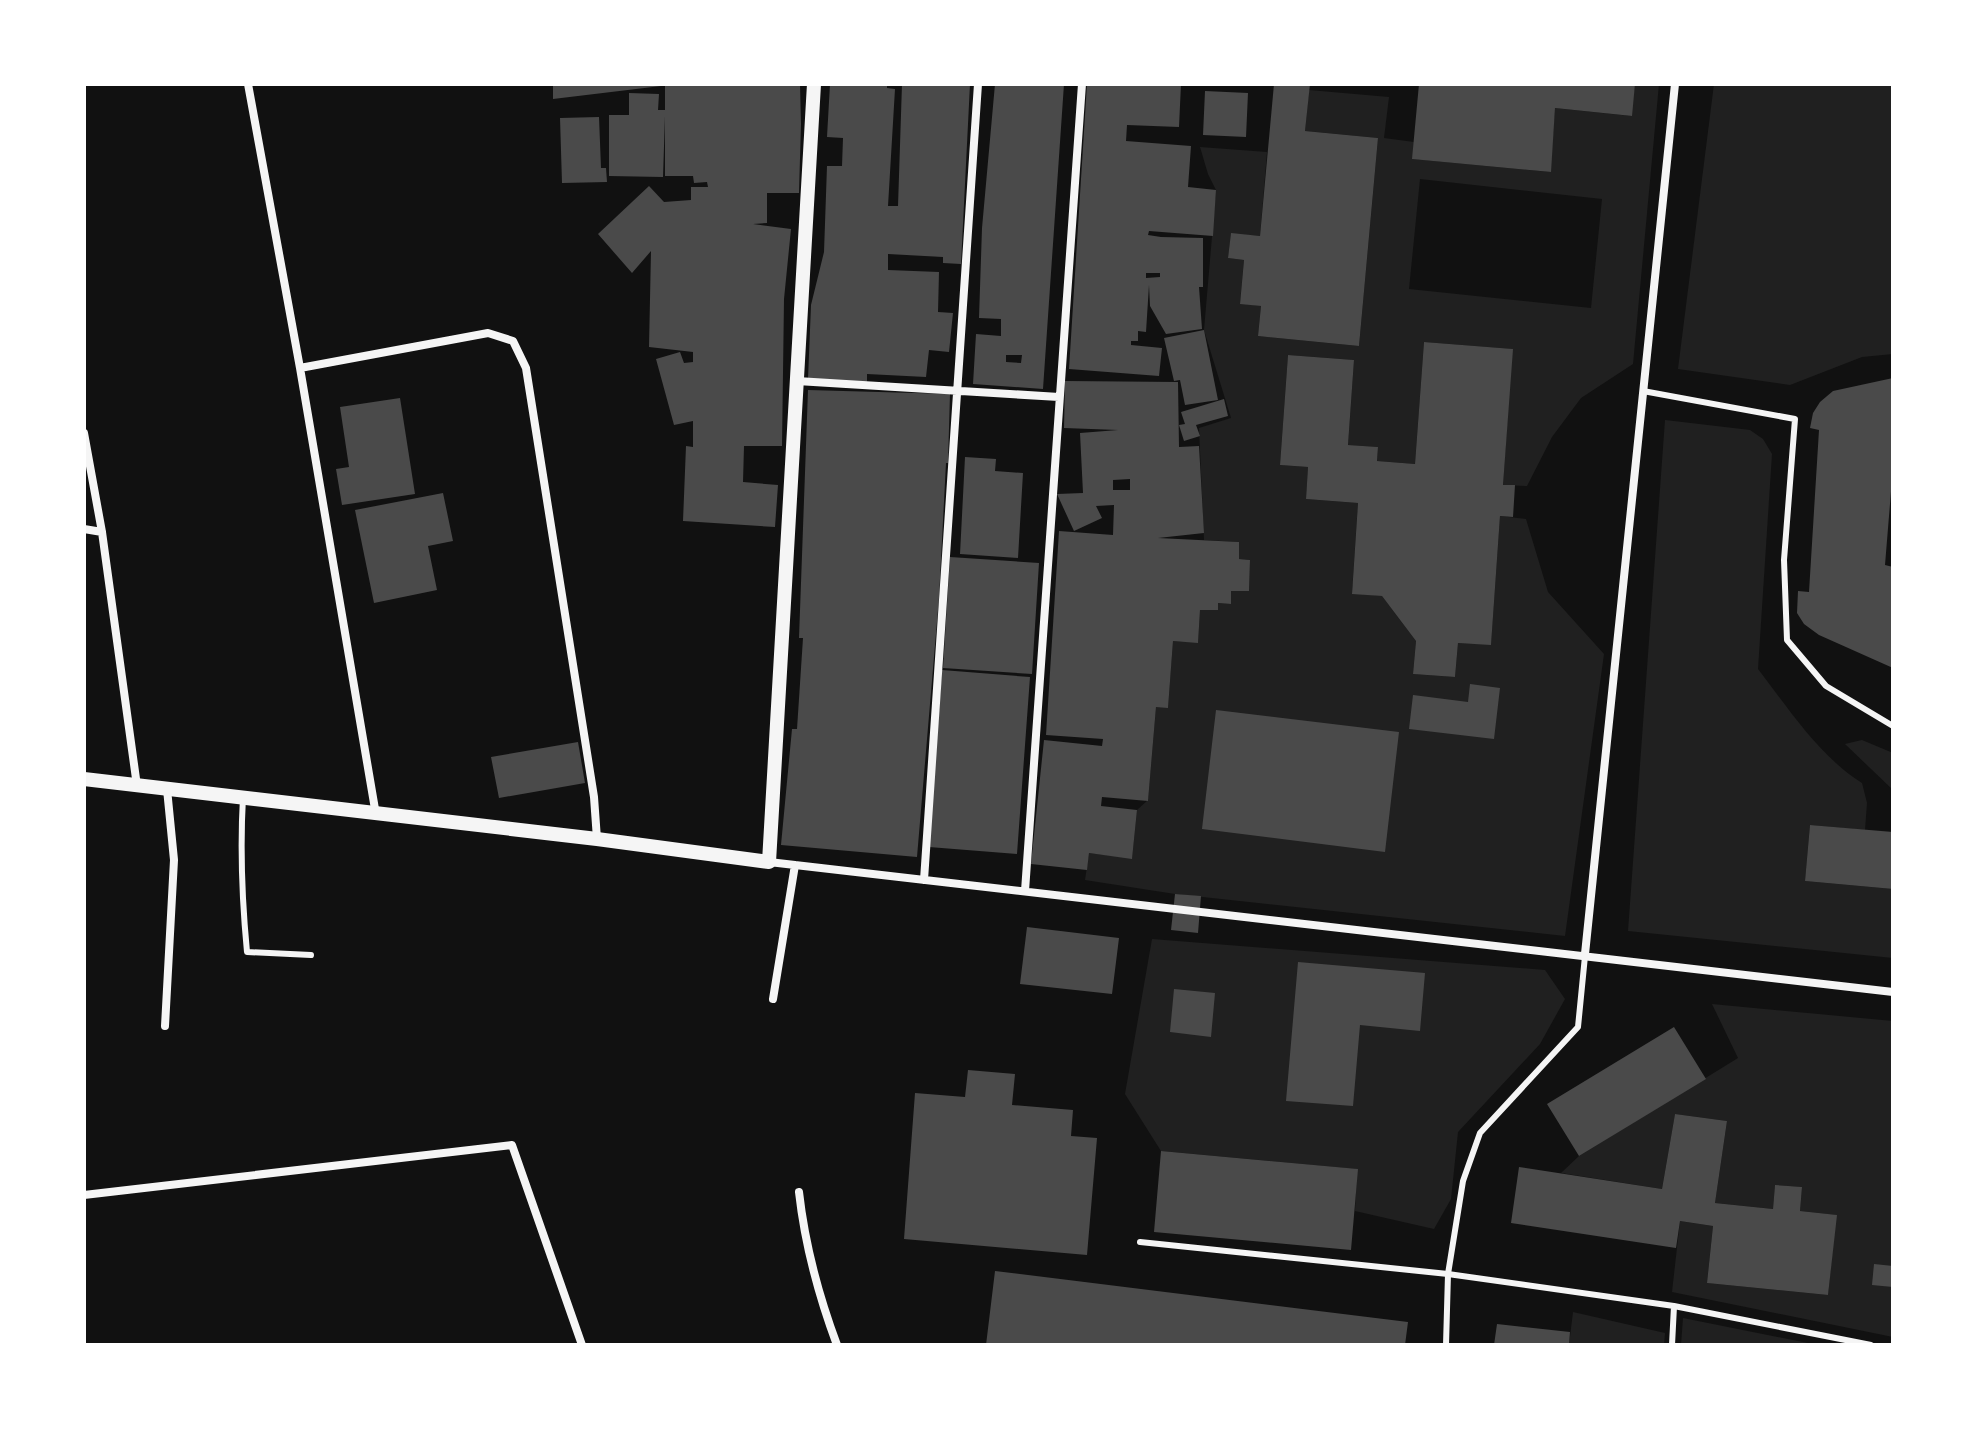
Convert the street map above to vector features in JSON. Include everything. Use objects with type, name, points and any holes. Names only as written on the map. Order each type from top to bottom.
[{"type":"street","points":[[248,84],[376,815]]},
{"type":"street","points":[[769,862],[814,84]]},
{"type":"street","points":[[924,880],[978,84]]},
{"type":"street","points":[[1025,891],[1082,84]]},
{"type":"street","points":[[1585,954],[1675,84]]},
{"type":"street","points":[[300,368],[488,333],[513,341],[526,368],[594,797],[597,839]]},
{"type":"street","points":[[797,381],[1059,397]]},
{"type":"street","points":[[84,433],[102,532],[137,786]]},
{"type":"street","points":[[84,529],[102,532]]},
{"type":"street","points":[[84,779],[1893,992]]},
{"type":"street","points":[[165,1026],[174,860],[167,788]]},
{"type":"street","points":[[773,999],[795,865]]},
{"type":"street","points":[[84,1195],[512,1145],[582,1345]]},
{"type":"street","points":[[799,1192],[804,1236],[816,1289],[837,1345]]},
{"type":"lane","points":[[1643,391],[1795,419],[1784,560],[1787,640],[1826,686],[1893,726]]},
{"type":"lane","points":[[243,797],[241,852],[247,952],[311,955]]},
{"type":"lane","points":[[1446,1345],[1448,1274],[1463,1181],[1480,1133],[1578,1027],[1585,954]]},
{"type":"lane","points":[[1140,1242],[1448,1274],[1674,1306],[1871,1345]]},
{"type":"lane","points":[[1672,1345],[1674,1306]]},
{"type":"shaded area","points":[[1635,84],[1659,84],[1633,364],[1581,398],[1552,437],[1527,486],[1503,485],[1512,349],[1424,342],[1415,464],[1377,461],[1378,447],[1348,445],[1354,360],[1288,355],[1280,465],[1308,467],[1306,499],[1358,503],[1352,593],[1382,596],[1416,641],[1413,674],[1455,677],[1458,643],[1491,644],[1500,516],[1526,519],[1548,592],[1604,654],[1565,936],[1175,894],[1085,880],[1089,853],[1132,858],[1137,810],[1148,800],[1156,707],[1168,707],[1173,641],[1198,642],[1200,610],[1218,610],[1218,603],[1231,604],[1231,591],[1249,591],[1250,560],[1239,559],[1239,542],[1204,540],[1199,428],[1231,418],[1204,330],[1216,190],[1200,147],[1267,152],[1260,236],[1231,234],[1228,258],[1244,260],[1240,303],[1261,306],[1258,336],[1359,346],[1378,138],[1305,131],[1309,90],[1389,97],[1384,138],[1414,142],[1413,159],[1550,172],[1555,108],[1631,116]],"holes":[[[1420,179],[1602,199],[1591,308],[1409,289]]]},
{"type":"shaded area","points":[[1714,84],[1893,84],[1893,354],[1862,357],[1790,385],[1678,369]]},
{"type":"shaded area","points":[[1665,420],[1750,430],[1763,439],[1772,454],[1758,669],[1818,746],[1862,783],[1867,803],[1865,830],[1810,825],[1805,881],[1893,889],[1893,958],[1628,931]]},
{"type":"shaded area","points":[[1862,740],[1893,753],[1893,790],[1845,744]]},
{"type":"shaded area","points":[[1152,939],[1545,970],[1565,999],[1540,1044],[1458,1132],[1451,1199],[1434,1229],[1355,1211],[1357,1169],[1161,1151],[1125,1094]]},
{"type":"shaded area","points":[[1712,1004],[1893,1021],[1893,1337],[1672,1292],[1680,1221],[1713,1226],[1707,1283],[1828,1295],[1836,1215],[1800,1211],[1802,1187],[1775,1185],[1773,1209],[1715,1203],[1727,1121],[1675,1114],[1662,1189],[1561,1173],[1579,1156],[1738,1058]]},
{"type":"shaded area","points":[[1573,1312],[1665,1333],[1664,1345],[1569,1345]]},
{"type":"shaded area","points":[[1683,1318],[1818,1345],[1681,1345]]},
{"type":"building","points":[[553,84],[661,84],[661,86],[553,99]]},
{"type":"building","points":[[665,84],[800,84],[799,193],[767,193],[767,223],[753,224],[791,229],[784,299],[782,446],[744,446],[743,482],[778,485],[775,527],[683,521],[686,446],[693,447],[693,421],[674,425],[656,359],[680,352],[684,363],[693,362],[693,352],[649,347],[651,251],[632,273],[598,234],[649,186],[664,202],[691,200],[691,187],[708,187],[707,182],[694,183],[693,176],[665,176],[665,116],[663,177],[609,176],[609,115],[629,115],[629,93],[659,94],[658,110],[665,110]]},
{"type":"building","points":[[830,84],[887,84],[887,88],[895,89],[888,206],[898,206],[902,84],[970,84],[961,264],[943,263],[943,257],[888,254],[888,270],[939,272],[938,312],[953,313],[949,352],[929,350],[926,377],[867,374],[867,382],[808,379],[811,305],[824,252],[827,166],[842,166],[843,138],[827,137]]},
{"type":"building","points":[[995,84],[1064,84],[1043,389],[973,384],[976,334],[1001,336],[1001,319],[979,318],[982,228]],"holes":[[[1006,355],[1022,355],[1021,363],[1006,362]]]},
{"type":"building","points":[[1087,84],[1181,84],[1179,127],[1127,125],[1126,141],[1191,146],[1188,187],[1216,190],[1213,236],[1149,231],[1148,235],[1203,238],[1203,287],[1199,287],[1202,329],[1166,334],[1150,306],[1149,285],[1146,332],[1138,331],[1138,341],[1131,341],[1131,345],[1162,348],[1159,376],[1069,369]],"holes":[[[1146,273],[1160,273],[1160,277],[1146,278]]]},
{"type":"building","points":[[1274,84],[1310,84],[1305,131],[1378,138],[1359,346],[1258,336],[1261,306],[1240,304],[1244,260],[1228,258],[1231,233],[1260,236]]},
{"type":"building","points":[[1419,84],[1635,84],[1632,116],[1555,108],[1551,172],[1412,159]]},
{"type":"building","points":[[1205,91],[1248,93],[1246,137],[1203,135]]},
{"type":"building","points":[[599,117],[601,168],[606,168],[607,182],[562,183],[560,118]]},
{"type":"building","points":[[1204,330],[1218,400],[1185,405],[1180,380],[1174,381],[1164,338]]},
{"type":"building","points":[[1424,342],[1513,349],[1503,485],[1515,485],[1513,517],[1500,516],[1491,645],[1458,643],[1455,677],[1413,674],[1416,641],[1382,596],[1352,594],[1358,503],[1306,499],[1308,467],[1280,465],[1288,355],[1354,360],[1348,445],[1378,447],[1377,461],[1415,464]]},
{"type":"building","points":[[1893,378],[1893,467],[1885,565],[1893,567],[1893,668],[1819,635],[1804,624],[1797,613],[1798,591],[1809,592],[1819,430],[1810,428],[1813,413],[1833,391]]},
{"type":"building","points":[[1065,381],[1178,382],[1179,447],[1199,446],[1204,533],[1158,538],[1239,542],[1239,559],[1250,560],[1249,591],[1231,591],[1231,604],[1218,603],[1218,610],[1200,610],[1198,643],[1173,641],[1168,708],[1156,707],[1148,801],[1102,797],[1101,806],[1137,810],[1132,859],[1089,853],[1087,870],[1031,864],[1044,740],[1102,746],[1103,739],[1046,735],[1059,531],[1113,535],[1114,505],[1096,506],[1102,518],[1074,531],[1057,494],[1083,493],[1080,433],[1118,430],[1064,428]],"holes":[[[1130,479],[1130,490],[1113,490],[1113,480]]]},
{"type":"building","points":[[808,390],[950,394],[939,598],[917,857],[781,845],[792,729],[797,729],[803,638],[799,638]]},
{"type":"building","points":[[400,398],[415,494],[342,505],[336,469],[349,467],[340,407]]},
{"type":"building","points":[[1224,399],[1228,416],[1196,425],[1200,436],[1184,441],[1179,425],[1185,424],[1181,412]]},
{"type":"building","points":[[965,457],[996,459],[995,471],[1023,473],[1018,558],[960,554]]},
{"type":"building","points":[[443,493],[453,541],[428,546],[437,590],[374,603],[355,510]]},
{"type":"building","points":[[950,557],[1039,563],[1032,674],[943,668]]},
{"type":"building","points":[[942,670],[1030,677],[1017,854],[929,847]]},
{"type":"building","points":[[1470,684],[1500,688],[1494,739],[1409,729],[1413,695],[1468,702]]},
{"type":"building","points":[[1216,710],[1399,732],[1385,852],[1202,829]]},
{"type":"building","points":[[578,742],[585,783],[499,798],[491,757]]},
{"type":"building","points":[[1810,825],[1893,832],[1893,889],[1805,881]]},
{"type":"building","points":[[1175,894],[1201,896],[1198,933],[1171,930]]},
{"type":"building","points":[[1027,927],[1119,938],[1112,994],[1020,984]]},
{"type":"building","points":[[1298,962],[1425,973],[1420,1031],[1360,1025],[1353,1106],[1286,1101]]},
{"type":"building","points":[[1174,989],[1215,993],[1211,1037],[1170,1032]]},
{"type":"building","points":[[1674,1027],[1706,1079],[1579,1156],[1547,1104]]},
{"type":"building","points":[[968,1070],[1015,1074],[1012,1105],[1073,1110],[1071,1136],[1097,1138],[1087,1255],[904,1239],[915,1093],[965,1097]]},
{"type":"building","points":[[1675,1114],[1727,1121],[1715,1203],[1773,1209],[1775,1185],[1802,1187],[1800,1211],[1837,1215],[1828,1295],[1707,1283],[1713,1226],[1680,1221],[1676,1248],[1511,1223],[1519,1167],[1662,1189]]},
{"type":"building","points":[[1161,1151],[1358,1169],[1351,1250],[1154,1232]]},
{"type":"building","points":[[1874,1264],[1893,1266],[1893,1287],[1872,1285]]},
{"type":"building","points":[[995,1271],[1408,1322],[1405,1345],[986,1345]]},
{"type":"building","points":[[1497,1324],[1570,1332],[1569,1345],[1494,1345]]}]
